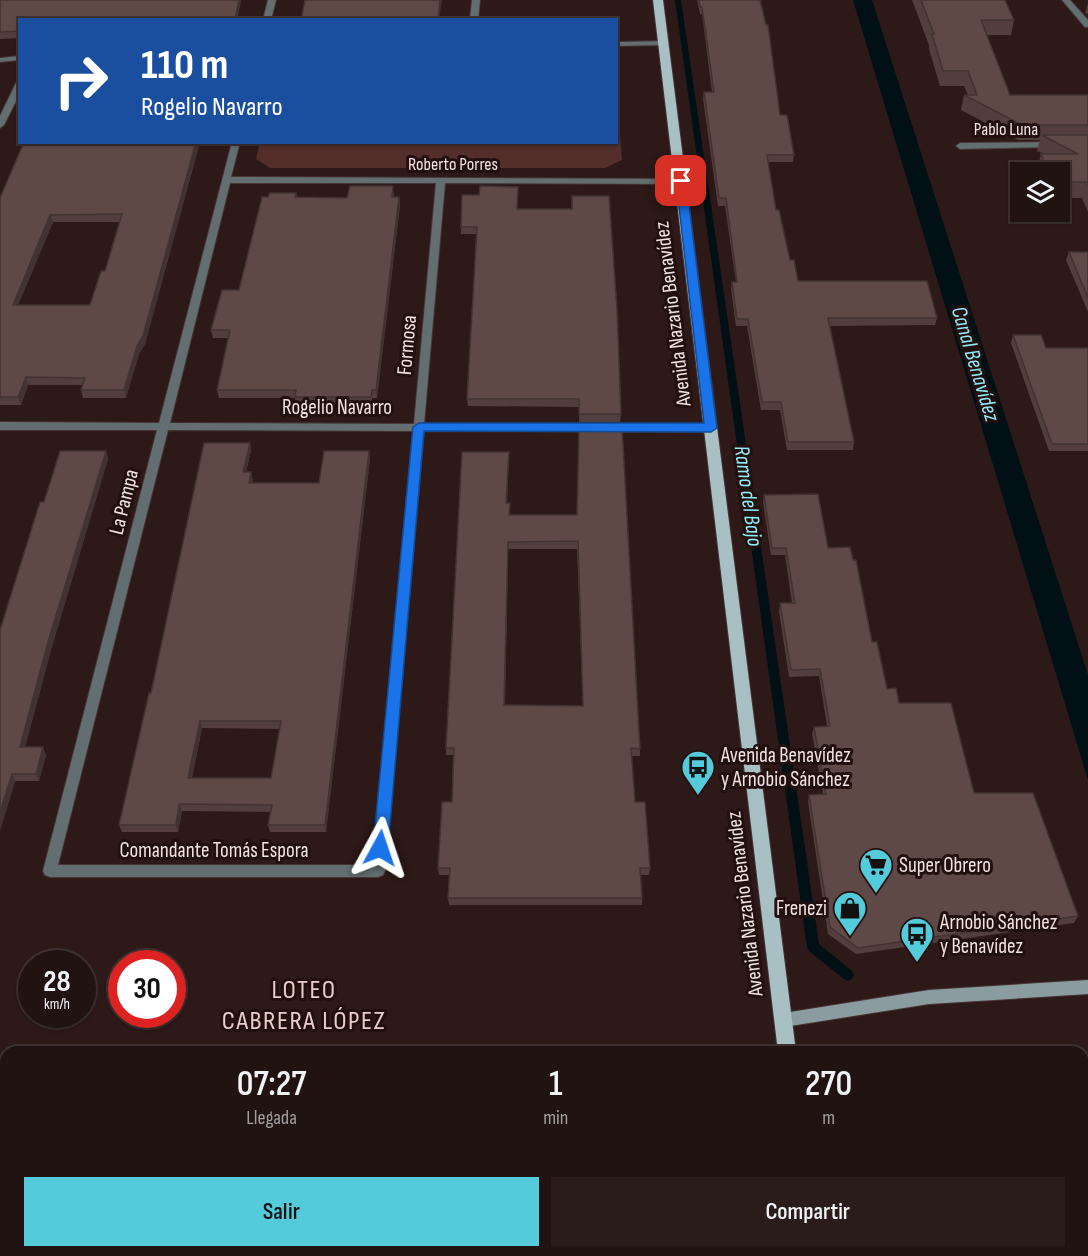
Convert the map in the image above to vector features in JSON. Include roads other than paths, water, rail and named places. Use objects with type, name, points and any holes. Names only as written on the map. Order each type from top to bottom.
[{"type":"main road","name":"Avenida Nazario Benavídez","points":[[658,0],[787,1046]]},
{"type":"street","points":[[268,18],[272,0]]},
{"type":"street","points":[[474,18],[476,0]]},
{"type":"street","points":[[1066,0],[1088,25]]},
{"type":"street","points":[[618,44],[663,43]]},
{"type":"street","points":[[0,60],[18,58]]},
{"type":"street","points":[[0,125],[18,87]]},
{"type":"street","name":"La Pampa","points":[[50,871],[235,144]]},
{"type":"street","name":"Pablo Luna","points":[[960,146],[1065,145]]},
{"type":"street","name":"Roberto Porres","points":[[226,180],[681,181]]},
{"type":"street","name":"Formosa","points":[[378,871],[441,181]]},
{"type":"street","name":"Rogelio Navarro","points":[[0,426],[711,428]]},
{"type":"street","name":"Comandante Tomás Espora","points":[[50,871],[378,871]]},
{"type":"street","points":[[784,1020],[929,997],[1088,987]]},
{"type":"water","name":"Canal Benavídez","points":[[853,0],[872,0],[1088,675],[1088,780]]},
{"type":"waterway","name":"Ramo del Bajo","points":[[678,0],[813,947],[848,975]]},
{"type":"place","name":"Avenida Benavídez y Arnobio Sánchez","points":[[698,796]]},
{"type":"place","name":"Super Obrero","points":[[876,894]]},
{"type":"place","name":"Frenezi","points":[[850,937]]},
{"type":"place","name":"Arnobio Sánchez y Benavídez","points":[[917,963]]},
{"type":"district","name":"LOTEO CABRERA LÓPEZ","points":[[304,1006]]}]
